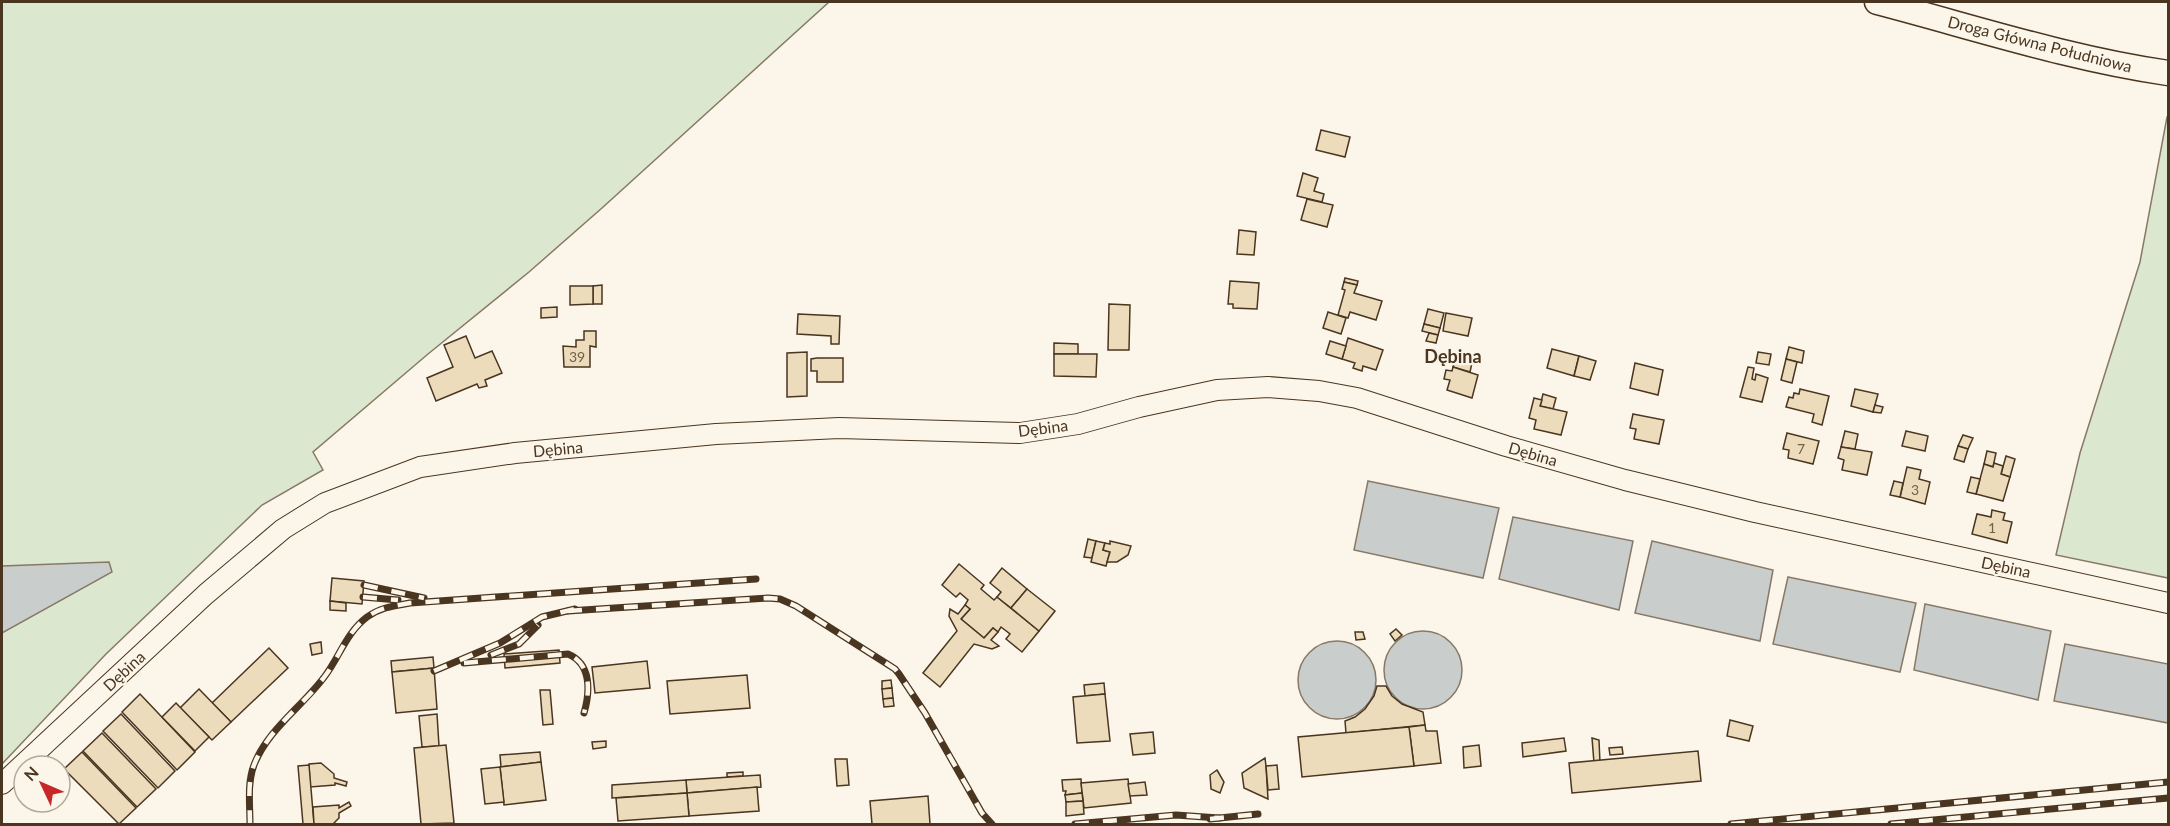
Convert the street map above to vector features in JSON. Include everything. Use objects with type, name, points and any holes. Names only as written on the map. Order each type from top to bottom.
[{"type":"main road","name":"Droga Główna Południowa","points":[[1877,2],[2051,48],[2135,68],[2169,73]]},
{"type":"street","name":"Dębina","points":[[2,784],[206,594],[283,529],[325,503],[420,467],[514,453],[716,434],[839,428],[1020,433],[1078,424],[1139,407],[1217,390],[1268,387],[1319,391],[1358,398],[1506,446],[1624,480],[1755,512],[2169,603]]},
{"type":"green space","points":[[2,2],[829,2],[529,272],[313,452],[323,470],[262,505],[106,654],[2,764]]},
{"type":"green space","points":[[2167,117],[2168,578],[2056,555],[2080,453],[2140,262]]},
{"type":"shaded area","points":[[1368,481],[1499,508],[1483,578],[1354,550]]},
{"type":"shaded area","points":[[1513,517],[1633,541],[1619,610],[1499,579]]},
{"type":"shaded area","points":[[1652,541],[1773,570],[1760,641],[1635,613]]},
{"type":"shaded area","points":[[109,562],[112,572],[2,633],[2,566]]},
{"type":"shaded area","points":[[1788,577],[1916,603],[1900,672],[1773,644]]},
{"type":"shaded area","points":[[1925,604],[2051,631],[2038,700],[1914,670]]},
{"type":"shaded area","points":[[1423,631],[1438,634],[1451,642],[1459,655],[1462,670],[1459,685],[1451,698],[1438,706],[1423,709],[1408,706],[1395,698],[1387,685],[1384,670],[1387,655],[1395,642],[1408,634]]},
{"type":"shaded area","points":[[1337,641],[1352,644],[1365,652],[1373,665],[1376,680],[1373,695],[1365,708],[1352,716],[1337,719],[1322,716],[1309,708],[1301,695],[1298,680],[1301,665],[1309,652],[1322,644]]},
{"type":"shaded area","points":[[2065,644],[2168,664],[2168,723],[2054,701]]},
{"type":"building","points":[[1321,130],[1350,137],[1345,157],[1316,150]]},
{"type":"building","points":[[1303,173],[1318,178],[1314,191],[1324,194],[1322,202],[1297,196]]},
{"type":"building","points":[[1307,199],[1333,205],[1327,227],[1301,220]]},
{"type":"building","points":[[1239,230],[1256,232],[1254,255],[1237,254]]},
{"type":"building","points":[[1345,278],[1358,281],[1357,285],[1344,282]]},
{"type":"building","points":[[1230,281],[1259,283],[1257,309],[1233,308],[1233,304],[1228,304]]},
{"type":"building","points":[[1344,282],[1357,285],[1354,293],[1382,301],[1376,320],[1350,312],[1348,318],[1338,315],[1345,290],[1342,289]]},
{"type":"building","points":[[602,285],[602,304],[593,304],[593,286]]},
{"type":"building","points":[[570,286],[593,286],[593,304],[570,305]]},
{"type":"building","points":[[1109,304],[1130,305],[1129,350],[1108,350]]},
{"type":"building","points":[[557,307],[557,317],[541,318],[541,308]]},
{"type":"building","points":[[1428,309],[1444,313],[1440,328],[1424,324]]},
{"type":"building","points":[[1328,312],[1346,318],[1341,334],[1323,328]]},
{"type":"building","points":[[1446,313],[1472,318],[1468,336],[1443,331]]},
{"type":"building","points":[[798,314],[840,316],[839,344],[831,344],[831,336],[797,334]]},
{"type":"building","points":[[1424,324],[1440,328],[1438,335],[1422,331]]},
{"type":"building","points":[[584,331],[596,331],[596,347],[590,346],[590,367],[564,367],[563,346],[576,347],[576,340],[584,340]]},
{"type":"building","points":[[1429,333],[1438,335],[1436,343],[1426,341]]},
{"type":"building","points":[[466,336],[475,358],[492,351],[502,373],[485,380],[487,386],[479,388],[477,384],[436,401],[427,378],[453,367],[444,345]]},
{"type":"building","points":[[1348,338],[1383,350],[1376,370],[1363,366],[1362,371],[1353,368],[1355,363],[1342,359]]},
{"type":"building","points":[[1330,341],[1346,346],[1342,359],[1326,354]]},
{"type":"building","points":[[1054,343],[1078,344],[1078,354],[1054,354]]},
{"type":"building","points":[[1789,347],[1804,351],[1802,363],[1786,359]]},
{"type":"building","points":[[1552,349],[1579,356],[1574,376],[1547,368]]},
{"type":"building","points":[[807,352],[807,396],[787,397],[787,353]]},
{"type":"building","points":[[1758,352],[1771,354],[1769,365],[1756,363]]},
{"type":"building","points":[[1457,353],[1473,358],[1470,372],[1453,367]]},
{"type":"building","points":[[1054,354],[1097,354],[1096,377],[1054,376]]},
{"type":"building","points":[[1579,356],[1596,361],[1590,380],[1574,376]]},
{"type":"building","points":[[843,358],[843,382],[817,382],[817,371],[811,371],[811,359]]},
{"type":"building","points":[[1786,359],[1797,362],[1792,383],[1781,380]]},
{"type":"building","points":[[1635,363],[1663,370],[1658,395],[1630,388]]},
{"type":"building","points":[[1453,367],[1478,375],[1472,398],[1447,390],[1450,380],[1444,379],[1446,370],[1452,371]]},
{"type":"building","points":[[1748,367],[1754,368],[1752,379],[1755,380],[1756,374],[1768,378],[1762,402],[1740,397]]},
{"type":"building","points":[[1800,389],[1829,396],[1822,425],[1812,422],[1814,414],[1786,407],[1789,397],[1793,398],[1794,393],[1799,394]]},
{"type":"building","points":[[1855,389],[1878,394],[1873,412],[1851,406]]},
{"type":"building","points":[[1543,394],[1556,398],[1553,409],[1540,406]]},
{"type":"building","points":[[1534,398],[1542,400],[1540,406],[1567,412],[1561,435],[1534,429],[1536,420],[1529,418]]},
{"type":"building","points":[[1875,405],[1883,407],[1881,413],[1873,412]]},
{"type":"building","points":[[1633,414],[1664,420],[1659,444],[1634,439],[1636,429],[1630,428]]},
{"type":"building","points":[[1845,431],[1858,434],[1855,449],[1841,447]]},
{"type":"building","points":[[1906,431],[1928,436],[1925,451],[1902,446]]},
{"type":"building","points":[[1787,433],[1819,441],[1813,464],[1788,458],[1789,450],[1783,449]]},
{"type":"building","points":[[1963,435],[1973,438],[1968,449],[1958,446]]},
{"type":"building","points":[[1958,446],[1968,449],[1964,462],[1954,459]]},
{"type":"building","points":[[1841,447],[1872,452],[1867,475],[1842,470],[1844,460],[1838,458]]},
{"type":"building","points":[[1987,451],[1996,453],[1993,467],[1984,464]]},
{"type":"building","points":[[2006,456],[2015,459],[2010,477],[2001,474]]},
{"type":"building","points":[[1994,463],[2003,466],[2001,474],[2010,477],[2003,501],[1976,494],[1984,464],[1993,467]]},
{"type":"building","points":[[1907,467],[1921,470],[1919,479],[1930,482],[1925,504],[1900,497]]},
{"type":"building","points":[[1971,477],[1980,479],[1976,494],[1967,492]]},
{"type":"building","points":[[1894,481],[1903,483],[1900,497],[1890,495]]},
{"type":"building","points":[[1992,510],[2005,513],[2003,520],[2012,522],[2007,543],[1972,534],[1977,514],[1991,517]]},
{"type":"building","points":[[1088,539],[1096,541],[1092,558],[1084,557]]},
{"type":"building","points":[[1096,541],[1105,543],[1103,550],[1110,552],[1106,566],[1091,562]]},
{"type":"building","points":[[1110,541],[1131,546],[1128,555],[1117,562],[1107,562],[1110,552],[1103,550],[1105,543],[1110,544]]},
{"type":"building","points":[[959,564],[984,585],[981,589],[994,600],[997,597],[1039,631],[1022,652],[1006,639],[1010,634],[1001,627],[998,632],[993,628],[984,638],[961,619],[970,609],[965,605],[968,600],[960,593],[956,597],[942,585]]},
{"type":"building","points":[[1002,568],[1027,589],[1011,608],[997,597],[1001,592],[990,583]]},
{"type":"building","points":[[332,578],[364,581],[362,604],[330,601]]},
{"type":"building","points":[[1027,589],[1055,611],[1039,631],[1011,608]]},
{"type":"building","points":[[330,601],[346,603],[346,611],[330,610]]},
{"type":"building","points":[[965,605],[970,609],[961,619],[984,638],[993,628],[998,632],[991,640],[999,646],[992,649],[974,644],[940,687],[923,673],[957,631],[949,616],[950,609],[958,614]]},
{"type":"building","points":[[1396,629],[1402,635],[1395,641],[1390,634]]},
{"type":"building","points":[[1355,632],[1363,632],[1365,639],[1356,640]]},
{"type":"building","points":[[321,642],[322,653],[312,655],[310,644]]},
{"type":"building","points":[[269,648],[288,668],[231,722],[212,703]]},
{"type":"building","points":[[559,650],[560,663],[505,668],[504,654]]},
{"type":"building","points":[[433,657],[434,668],[392,672],[391,661]]},
{"type":"building","points":[[647,661],[650,688],[595,693],[592,667]]},
{"type":"building","points":[[434,668],[437,709],[396,713],[392,672]]},
{"type":"building","points":[[747,675],[750,708],[670,714],[667,681]]},
{"type":"building","points":[[891,680],[892,688],[882,689],[882,681]]},
{"type":"building","points":[[1104,683],[1105,694],[1085,696],[1084,685]]},
{"type":"building","points":[[1377,686],[1386,686],[1392,696],[1402,704],[1423,712],[1425,725],[1346,733],[1345,721],[1365,709],[1374,696]]},
{"type":"building","points":[[892,688],[893,698],[883,699],[882,689]]},
{"type":"building","points":[[199,689],[231,722],[212,740],[180,708]]},
{"type":"building","points":[[540,690],[550,690],[553,724],[543,725]]},
{"type":"building","points":[[140,694],[195,752],[177,770],[122,712]]},
{"type":"building","points":[[1105,694],[1110,741],[1077,743],[1073,697]]},
{"type":"building","points":[[893,698],[894,706],[884,707],[883,699]]},
{"type":"building","points":[[176,703],[209,737],[195,751],[162,717]]},
{"type":"building","points":[[121,714],[175,771],[158,788],[103,731]]},
{"type":"building","points":[[437,714],[439,746],[422,747],[419,716]]},
{"type":"building","points":[[1730,720],[1753,726],[1749,741],[1727,736]]},
{"type":"building","points":[[1425,725],[1426,731],[1437,731],[1441,763],[1414,766],[1409,727]]},
{"type":"building","points":[[1409,727],[1414,766],[1302,777],[1298,737]]},
{"type":"building","points":[[1153,732],[1155,753],[1133,755],[1130,734]]},
{"type":"building","points":[[102,733],[156,789],[137,807],[83,751]]},
{"type":"building","points":[[1564,738],[1566,751],[1523,757],[1522,743]]},
{"type":"building","points":[[1592,738],[1599,740],[1600,763],[1594,763]]},
{"type":"building","points":[[606,741],[606,747],[593,749],[592,742]]},
{"type":"building","points":[[446,745],[454,823],[421,824],[414,748]]},
{"type":"building","points":[[1479,745],[1481,766],[1464,768],[1463,747]]},
{"type":"building","points":[[1622,747],[1623,754],[1610,755],[1609,748]]},
{"type":"building","points":[[1698,751],[1701,781],[1572,793],[1569,763]]},
{"type":"building","points":[[82,752],[136,808],[119,824],[72,777],[72,761]]},
{"type":"building","points":[[540,752],[541,762],[501,767],[500,755]]},
{"type":"building","points":[[1265,758],[1268,799],[1244,788],[1242,773]]},
{"type":"building","points":[[835,759],[847,759],[849,785],[837,786]]},
{"type":"building","points":[[541,762],[546,800],[504,805],[500,767]]},
{"type":"building","points":[[321,763],[334,774],[334,778],[347,782],[346,786],[335,783],[335,785],[310,787],[309,764]]},
{"type":"building","points":[[309,765],[314,824],[303,824],[298,766]]},
{"type":"building","points":[[1277,765],[1279,789],[1268,790],[1266,766]]},
{"type":"building","points":[[500,767],[504,802],[485,804],[481,769]]},
{"type":"building","points":[[1217,770],[1224,782],[1220,793],[1211,789],[1210,775]]},
{"type":"building","points":[[743,772],[743,776],[727,777],[727,773]]},
{"type":"building","points":[[760,775],[761,787],[687,793],[686,780]]},
{"type":"building","points":[[1081,779],[1082,793],[1065,795],[1062,780]]},
{"type":"building","points":[[1128,779],[1131,803],[1084,808],[1081,783]]},
{"type":"building","points":[[686,780],[687,793],[612,798],[612,785]]},
{"type":"building","points":[[1145,782],[1147,795],[1130,796],[1128,784]]},
{"type":"building","points":[[757,787],[759,811],[689,816],[687,793]]},
{"type":"building","points":[[687,793],[689,816],[618,821],[616,798]]},
{"type":"building","points":[[1082,793],[1083,801],[1066,802],[1065,795]]},
{"type":"building","points":[[928,796],[930,824],[872,824],[870,801]]},
{"type":"building","points":[[1083,801],[1084,814],[1066,816],[1066,802]]},
{"type":"building","points":[[349,802],[351,806],[339,813],[339,818],[333,824],[314,824],[313,807],[339,805],[339,808]]},
{"type":"railway","points":[[250,824],[250,779],[260,752],[276,729],[325,676],[348,637],[360,623],[377,611],[410,603],[756,579]]},
{"type":"railway","points":[[364,585],[424,598]]},
{"type":"railway","points":[[363,597],[398,600]]},
{"type":"railway","points":[[568,611],[768,598],[780,599],[796,606],[895,669],[925,713],[982,813],[992,824]]},
{"type":"railway","points":[[434,671],[500,643],[542,617],[575,609]]},
{"type":"railway","points":[[491,655],[519,644],[538,625]]},
{"type":"railway","points":[[464,663],[568,654],[581,664],[587,679],[584,713]]},
{"type":"railway","points":[[1731,824],[2168,782]]},
{"type":"railway","points":[[1891,824],[2168,798]]},
{"type":"railway","points":[[1210,819],[1258,814]]},
{"type":"railway","points":[[1075,824],[1176,815],[1219,818]]},
{"type":"district","name":"Dębina","points":[[1453,357]]}]
